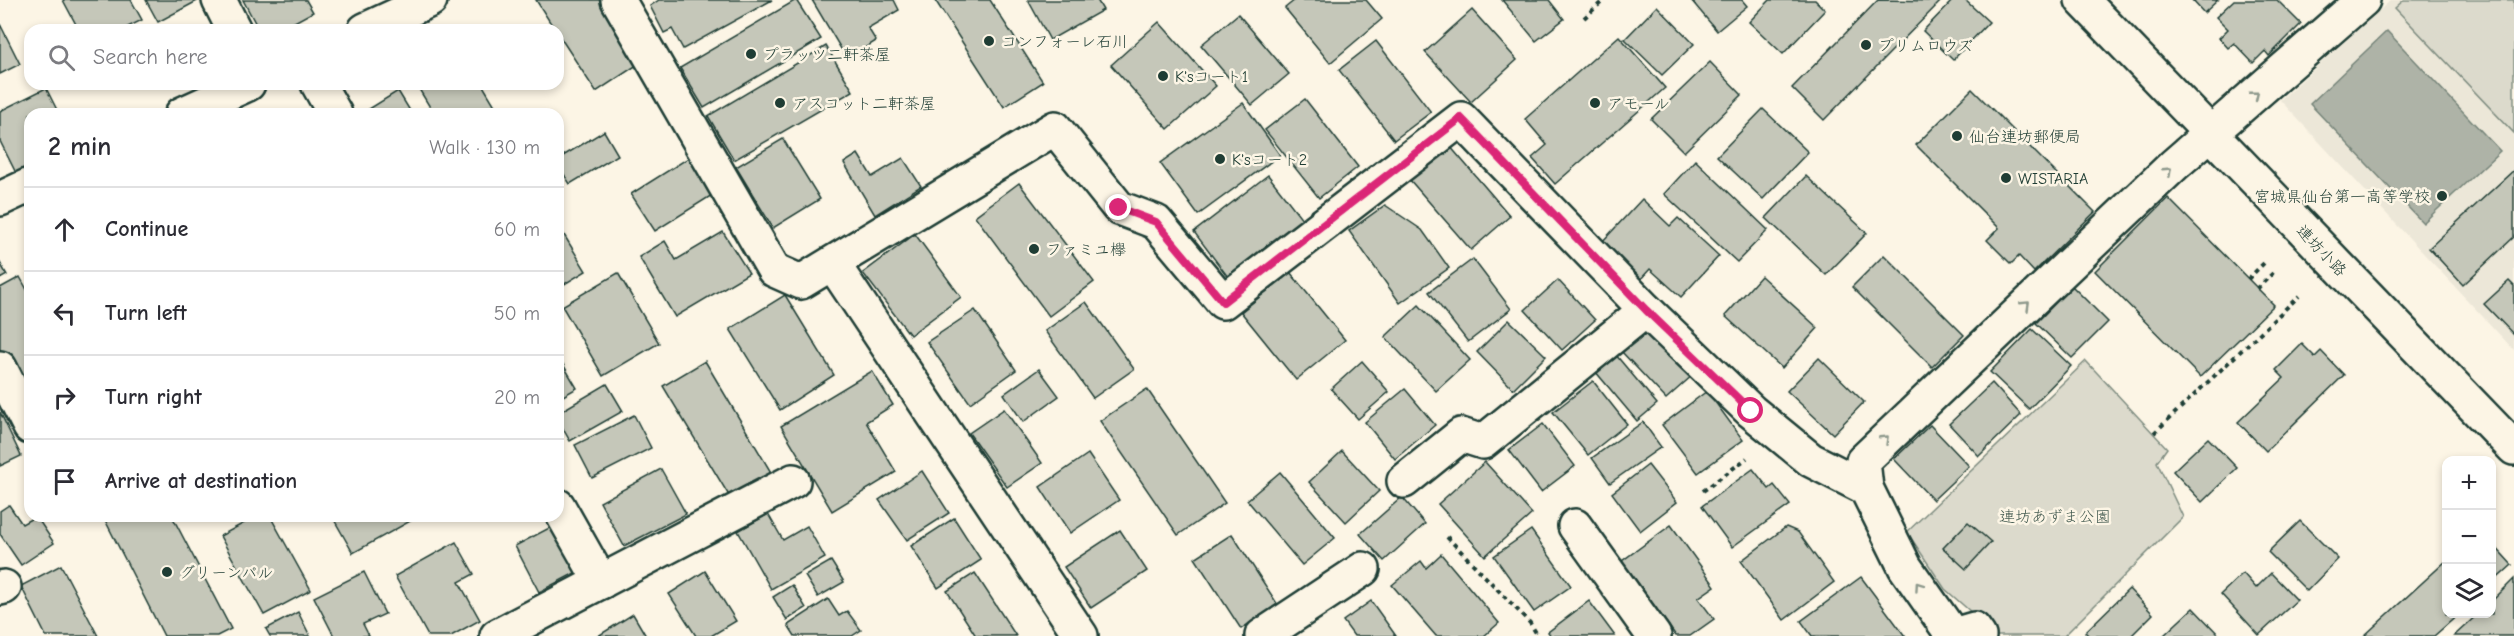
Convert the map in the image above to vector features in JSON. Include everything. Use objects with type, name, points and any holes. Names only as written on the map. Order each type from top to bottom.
[{"type":"street","points":[[219,0],[231,24]]},
{"type":"street","points":[[378,24],[430,0]]},
{"type":"street","points":[[618,0],[774,270],[801,282],[1055,128],[1119,208],[1156,222],[1223,302],[1461,118],[1646,310],[1751,411],[1811,460],[1866,488]]},
{"type":"street","name":"連坊小路","points":[[2082,0],[2514,448]]},
{"type":"street","points":[[1960,635],[1905,567],[1866,488],[1863,460],[2211,133],[2364,0]]},
{"type":"street","points":[[204,108],[237,90]]},
{"type":"street","points":[[321,90],[332,108]]},
{"type":"street","points":[[833,264],[1081,636]]},
{"type":"street","points":[[1404,481],[1461,435],[1482,442],[1646,310]]},
{"type":"street","points":[[0,368],[24,415]]},
{"type":"street","points":[[497,636],[793,481]]},
{"type":"street","points":[[564,517],[601,582]]},
{"type":"street","points":[[1575,526],[1654,636]]},
{"type":"street","points":[[1262,636],[1363,569]]},
{"type":"path","points":[[1584,18],[1604,0]]},
{"type":"path","points":[[2248,279],[2266,261]]},
{"type":"path","points":[[2258,289],[2276,271]]},
{"type":"path","points":[[2154,434],[2299,296]]},
{"type":"path","points":[[1703,492],[1779,434]]},
{"type":"path","points":[[1447,537],[1530,623],[1538,636]]},
{"type":"shaded area","name":"宮城県仙台第一高等学校","points":[[2391,0],[2514,0],[2514,350],[2280,100]]},
{"type":"shaded area","points":[[2387,31],[2500,151],[2423,223],[2310,104]]},
{"type":"green space","points":[[2404,0],[2514,0],[2514,133],[2395,8]]},
{"type":"green space","name":"連坊あずま公園","points":[[2086,361],[2167,448],[2157,462],[2183,517],[2064,636],[1998,636],[1945,589],[1907,532]]},
{"type":"building","points":[[63,0],[131,0],[142,20],[134,24],[76,24]]},
{"type":"building","points":[[146,0],[199,0],[158,22]]},
{"type":"building","points":[[243,0],[306,0],[313,12],[291,24],[256,24]]},
{"type":"building","points":[[536,0],[599,0],[640,63],[596,92],[564,43],[564,24],[551,24]]},
{"type":"building","points":[[659,0],[772,0],[683,49],[672,29],[664,33],[650,6]]},
{"type":"building","name":"プラッツ二軒茶屋","points":[[796,0],[821,39],[704,108],[680,68]]},
{"type":"building","points":[[812,0],[894,0],[899,10],[868,28],[876,41],[847,59]]},
{"type":"building","name":"コンフォーレ石川","points":[[935,0],[990,0],[1043,82],[1004,107]]},
{"type":"building","points":[[1028,0],[1097,0],[1103,10],[1050,40]]},
{"type":"building","points":[[1295,0],[1366,0],[1382,19],[1330,63],[1285,8]]},
{"type":"building","points":[[1502,0],[1549,0],[1564,19],[1536,41]]},
{"type":"building","points":[[1691,0],[1742,0],[1747,6],[1717,31]]},
{"type":"building","points":[[1770,0],[1815,0],[1825,10],[1783,54],[1749,22]]},
{"type":"building","name":"プリムロウズ","points":[[1878,0],[1941,1],[1824,120],[1792,88]]},
{"type":"building","points":[[1953,0],[1965,0],[1989,22],[1953,60],[1923,31]]},
{"type":"building","points":[[2192,0],[2218,0],[2204,13]]},
{"type":"building","points":[[2234,0],[2277,0],[2301,24],[2269,56],[2265,51],[2253,63],[2234,43],[2228,48],[2219,38],[2228,29],[2216,17]]},
{"type":"building","points":[[1657,6],[1694,44],[1662,75],[1625,39]]},
{"type":"building","points":[[1472,10],[1517,60],[1471,102],[1425,52]]},
{"type":"building","points":[[1238,14],[1289,74],[1252,105],[1201,45]]},
{"type":"building","name":"K'sコート1","points":[[1159,22],[1216,86],[1168,129],[1111,65]]},
{"type":"building","points":[[0,24],[20,64],[0,74]]},
{"type":"building","name":"アモール","points":[[1619,36],[1665,88],[1555,184],[1532,158],[1547,145],[1525,119]]},
{"type":"building","points":[[1376,41],[1431,112],[1394,140],[1339,70]]},
{"type":"building","name":"アスコット二軒茶屋","points":[[826,46],[853,91],[734,160],[708,116]]},
{"type":"building","points":[[1710,62],[1742,95],[1684,152],[1651,119]]},
{"type":"building","name":"WISTARIA","points":[[1972,89],[2095,212],[2034,272],[2019,256],[2011,264],[1987,240],[1999,228],[1916,145]]},
{"type":"building","points":[[42,90],[47,90],[56,108],[24,108],[24,174],[18,177],[0,141],[0,111]]},
{"type":"building","points":[[420,90],[486,90],[496,108],[430,108]]},
{"type":"building","points":[[398,91],[408,108],[371,108]]},
{"type":"building","points":[[1305,99],[1358,167],[1319,198],[1265,130]]},
{"type":"building","name":"K'sコート2","points":[[1243,103],[1280,155],[1198,215],[1160,163]]},
{"type":"building","points":[[1763,109],[1808,152],[1763,199],[1717,156]]},
{"type":"building","points":[[604,131],[618,155],[570,184],[564,174],[564,155]]},
{"type":"building","points":[[783,139],[820,199],[773,228],[736,167]]},
{"type":"building","points":[[1449,145],[1510,216],[1471,250],[1409,179]]},
{"type":"building","points":[[858,154],[872,177],[903,158],[921,186],[875,215],[844,163]]},
{"type":"building","points":[[693,155],[717,192],[655,231],[631,194]]},
{"type":"building","points":[[1695,160],[1768,230],[1737,262],[1664,194]]},
{"type":"building","points":[[2514,170],[2514,237],[2463,285],[2429,248]]},
{"type":"building","points":[[1268,175],[1303,220],[1228,277],[1194,232]]},
{"type":"building","points":[[1806,176],[1867,233],[1826,275],[1766,218]]},
{"type":"building","name":"ファミユ欅","points":[[1019,183],[1094,282],[1049,316],[975,216]]},
{"type":"building","points":[[2168,198],[2274,305],[2200,377],[2095,271]]},
{"type":"building","points":[[1642,199],[1670,226],[1678,218],[1719,256],[1681,297],[1650,269],[1640,280],[1601,243]]},
{"type":"building","points":[[1385,205],[1422,230],[1449,268],[1400,303],[1349,231]]},
{"type":"building","points":[[723,232],[749,273],[675,317],[639,257],[665,241],[676,260]]},
{"type":"building","points":[[915,234],[961,297],[910,335],[863,273]]},
{"type":"building","points":[[564,235],[586,271],[564,284]]},
{"type":"building","points":[[1884,255],[1964,335],[1932,367],[1852,287]]},
{"type":"building","points":[[1473,259],[1511,309],[1468,342],[1429,292]]},
{"type":"building","points":[[0,263],[7,275],[0,279]]},
{"type":"building","points":[[1290,272],[1345,340],[1296,380],[1241,312]]},
{"type":"building","points":[[618,273],[659,343],[603,376],[564,309],[564,305]]},
{"type":"building","points":[[1761,276],[1818,328],[1782,368],[1725,316]]},
{"type":"building","points":[[20,277],[24,284],[24,395],[0,353],[0,288]]},
{"type":"building","points":[[1558,280],[1595,320],[1562,350],[1525,310]]},
{"type":"building","points":[[2509,281],[2514,286],[2514,335],[2484,304]]},
{"type":"building","points":[[2072,286],[2108,322],[2072,358],[2036,323]]},
{"type":"building","points":[[785,295],[834,375],[780,410],[730,329]]},
{"type":"building","points":[[1086,302],[1134,369],[1093,398],[1045,331]]},
{"type":"building","points":[[1419,305],[1470,360],[1436,391],[1385,337]]},
{"type":"building","points":[[975,310],[1016,370],[970,403],[927,342]]},
{"type":"building","points":[[1509,320],[1546,356],[1513,389],[1477,352]]},
{"type":"building","points":[[1649,325],[1694,374],[1666,399],[1621,351]]},
{"type":"building","points":[[2032,329],[2071,366],[2029,409],[1990,372]]},
{"type":"building","points":[[2302,344],[2315,357],[2321,351],[2344,375],[2266,451],[2238,422],[2284,378],[2276,370]]},
{"type":"building","points":[[1615,354],[1657,404],[1637,421],[1595,371]]},
{"type":"building","points":[[1819,358],[1864,402],[1833,434],[1787,391]]},
{"type":"building","points":[[705,361],[772,474],[731,499],[663,386]]},
{"type":"building","points":[[1362,361],[1389,392],[1358,419],[1331,389]]},
{"type":"building","points":[[564,366],[577,388],[564,396]]},
{"type":"building","points":[[1039,369],[1059,396],[1023,422],[1004,394]]},
{"type":"building","points":[[872,371],[893,405],[866,422],[896,472],[832,511],[781,426]]},
{"type":"building","points":[[1593,381],[1627,424],[1588,455],[1553,412]]},
{"type":"building","points":[[1992,383],[2021,415],[1979,456],[1949,424]]},
{"type":"building","points":[[607,384],[623,411],[570,441],[564,430],[564,409]]},
{"type":"building","points":[[1147,389],[1225,503],[1178,535],[1100,421]]},
{"type":"building","points":[[1405,389],[1435,425],[1395,459],[1365,422]]},
{"type":"building","points":[[1707,391],[1743,440],[1698,473],[1662,425]]},
{"type":"building","points":[[1004,409],[1042,463],[1007,487],[969,433]]},
{"type":"building","points":[[0,412],[21,456],[0,466]]},
{"type":"building","points":[[634,415],[651,448],[592,478],[575,445]]},
{"type":"building","points":[[1643,422],[1661,447],[1610,483],[1592,458]]},
{"type":"building","points":[[1543,424],[1575,466],[1541,492],[1509,450]]},
{"type":"building","points":[[1930,425],[1969,466],[1933,500],[1894,459]]},
{"type":"building","points":[[2208,438],[2237,468],[2202,502],[2173,471]]},
{"type":"building","points":[[1342,451],[1379,491],[1346,522],[1309,482]]},
{"type":"building","points":[[1088,454],[1119,500],[1070,533],[1040,487]]},
{"type":"building","points":[[1485,462],[1532,514],[1485,556],[1438,504]]},
{"type":"building","points":[[1648,465],[1677,502],[1640,531],[1612,493]]},
{"type":"building","points":[[661,469],[686,514],[624,546],[600,502]]},
{"type":"building","points":[[1753,469],[1769,489],[1774,485],[1790,505],[1732,547],[1702,506]]},
{"type":"building","points":[[922,471],[949,513],[907,540],[879,500]]},
{"type":"building","points":[[1280,472],[1335,538],[1302,565],[1247,500]]},
{"type":"building","points":[[1402,497],[1425,524],[1384,561],[1360,534]]},
{"type":"building","points":[[9,505],[22,524],[40,522],[54,543],[21,565],[0,534],[0,511]]},
{"type":"building","points":[[768,514],[783,540],[807,526],[825,558],[771,589],[738,531]]},
{"type":"building","points":[[954,518],[981,560],[938,588],[911,546]]},
{"type":"building","points":[[2300,521],[2338,559],[2307,591],[2268,552]]},
{"type":"building","name":"グリーンパル","points":[[106,522],[175,522],[231,629],[217,636],[164,636]]},
{"type":"building","points":[[246,522],[273,522],[311,590],[264,615],[220,536]]},
{"type":"building","points":[[335,522],[409,522],[353,553]]},
{"type":"building","points":[[1968,522],[1991,542],[1966,569],[1943,548]]},
{"type":"building","points":[[1671,525],[1715,586],[1698,598],[1714,619],[1690,636],[1676,636],[1622,561]]},
{"type":"building","points":[[553,526],[577,572],[539,592],[515,546]]},
{"type":"building","points":[[1786,527],[1798,532],[1834,582],[1784,620],[1741,561]]},
{"type":"building","points":[[1120,530],[1147,571],[1091,608],[1064,567]]},
{"type":"building","points":[[1531,530],[1571,586],[1534,612],[1494,556]]},
{"type":"building","points":[[1232,534],[1278,605],[1241,629],[1195,558]]},
{"type":"building","points":[[456,542],[474,574],[459,582],[480,620],[451,636],[428,636],[395,576]]},
{"type":"building","points":[[2496,547],[2512,565],[2496,579]]},
{"type":"building","points":[[1441,554],[1499,623],[1484,636],[1436,636],[1392,585],[1421,561],[1426,568]]},
{"type":"building","points":[[831,561],[844,582],[818,597],[805,576]]},
{"type":"building","points":[[61,565],[98,636],[46,636],[21,586]]},
{"type":"building","points":[[2442,565],[2442,618],[2454,618],[2434,636],[2364,636]]},
{"type":"building","points":[[705,571],[736,621],[711,636],[696,636],[669,594]]},
{"type":"building","points":[[364,572],[385,614],[363,624],[369,636],[334,636],[314,597]]},
{"type":"building","points":[[975,573],[1016,636],[976,636],[947,591]]},
{"type":"building","points":[[2243,573],[2256,588],[2271,573],[2297,600],[2259,635],[2221,594]]},
{"type":"building","points":[[1861,577],[1905,636],[1812,636],[1801,621]]},
{"type":"building","points":[[2514,579],[2514,636],[2454,636],[2474,618],[2496,618],[2496,597]]},
{"type":"building","points":[[792,585],[806,608],[787,620],[773,597]]},
{"type":"building","points":[[2129,589],[2153,614],[2131,636],[2089,636],[2085,632]]},
{"type":"building","points":[[828,599],[839,616],[847,611],[861,630],[852,636],[795,636],[788,625]]},
{"type":"building","points":[[1371,601],[1396,636],[1354,636],[1343,621]]},
{"type":"building","points":[[1589,601],[1615,636],[1551,636],[1548,632]]},
{"type":"building","points":[[2193,608],[2220,636],[2163,636]]},
{"type":"building","points":[[298,612],[310,636],[270,636],[266,629]]},
{"type":"building","points":[[633,614],[646,636],[598,636]]},
{"type":"place","name":"コンフォーレ石川","points":[[989,41]]},
{"type":"place","name":"プリムロウズ","points":[[1866,45]]},
{"type":"place","name":"プラッツ二軒茶屋","points":[[751,54]]},
{"type":"place","name":"K'sコート1","points":[[1163,76]]},
{"type":"place","name":"アスコット二軒茶屋","points":[[780,103]]},
{"type":"place","name":"アモール","points":[[1595,103]]},
{"type":"place","name":"仙台連坊郵便局","points":[[1957,136]]},
{"type":"place","name":"K'sコート2","points":[[1220,159]]},
{"type":"place","name":"WISTARIA","points":[[2006,178]]},
{"type":"place","name":"宮城県仙台第一高等学校","points":[[2442,196]]},
{"type":"place","name":"ファミユ欅","points":[[1034,249]]},
{"type":"place","name":"グリーンパル","points":[[167,572]]},
{"type":"route","points":[[1119,208],[1156,222],[1223,302],[1461,118],[1646,310],[1751,411]]}]
